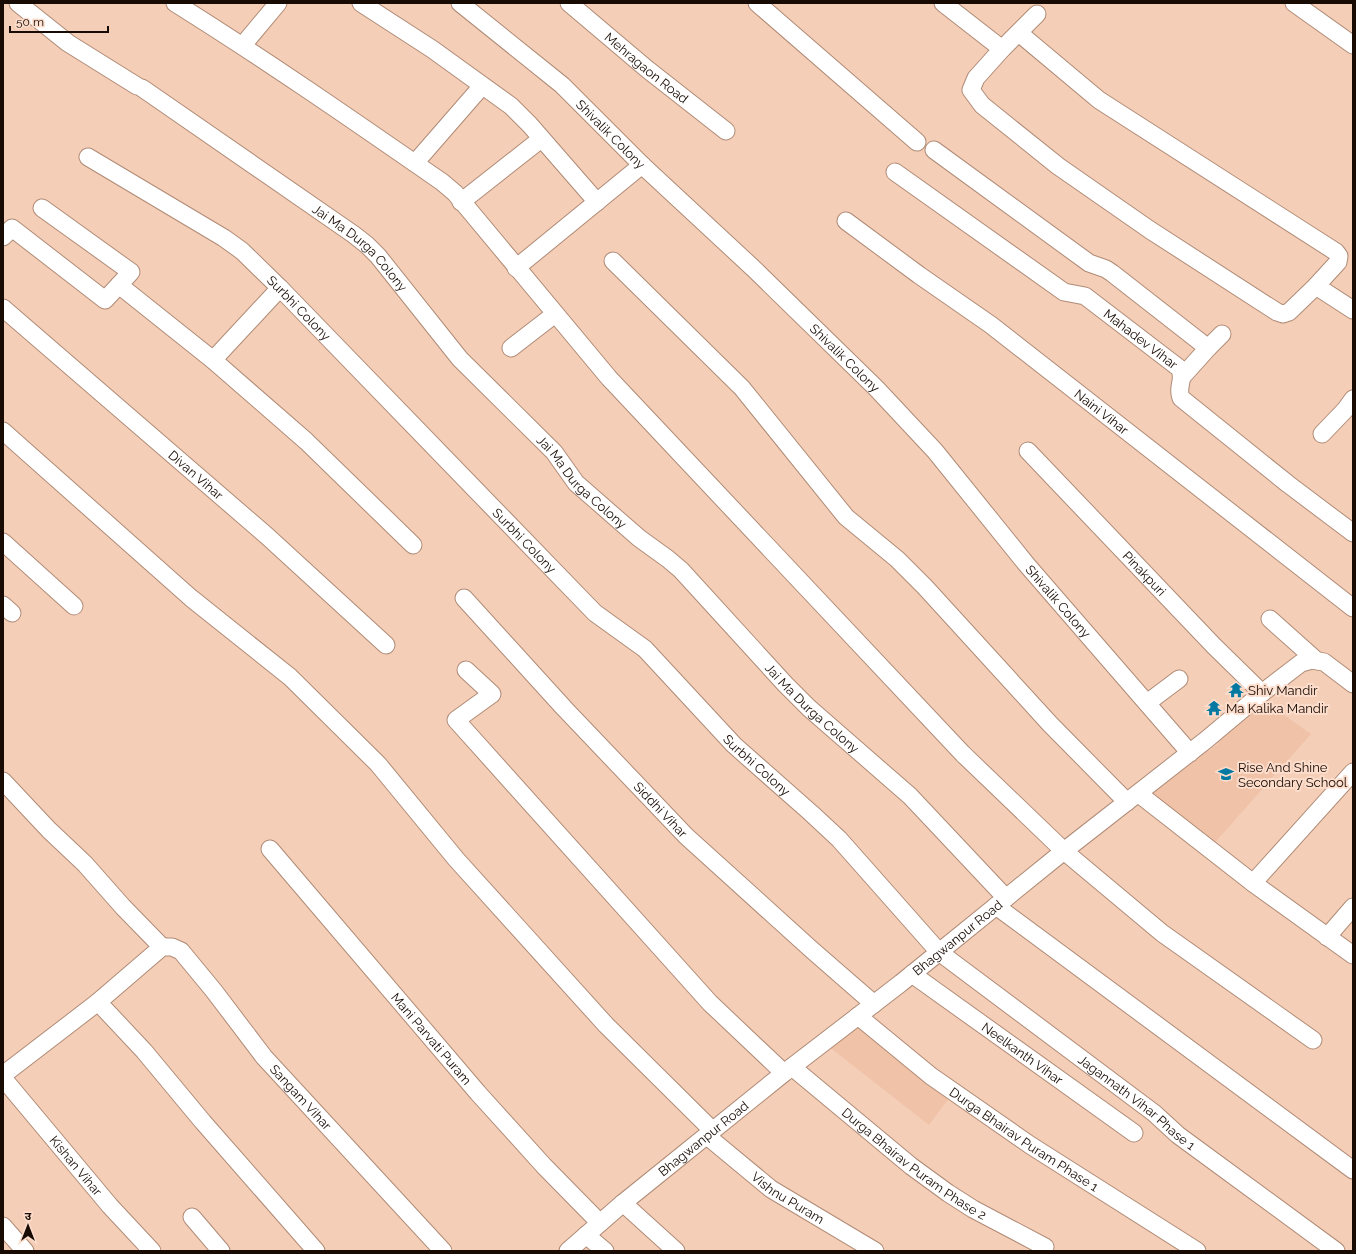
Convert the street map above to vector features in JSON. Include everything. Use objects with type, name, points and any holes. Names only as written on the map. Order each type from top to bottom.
[{"type":"street","name":"Jai Ma Durga Colony","points":[[18,3],[68,43],[140,87],[347,229],[367,245],[378,256],[460,359],[554,452],[576,483],[639,538],[681,570],[785,684],[838,734],[910,796],[1001,902],[1353,1170]]},
{"type":"street","points":[[175,3],[243,45],[415,163],[455,193],[609,378],[963,754],[1064,851],[1162,933],[1313,1040]]},
{"type":"street","points":[[243,45],[278,3]]},
{"type":"street","points":[[361,3],[432,49],[511,106],[530,125],[597,202]]},
{"type":"street","name":"Shivalik Colony","points":[[460,3],[562,85],[642,165],[753,268],[876,388],[935,451],[1028,565],[1190,753]]},
{"type":"street","name":"Mehragaon Road","points":[[569,3],[647,69],[726,131]]},
{"type":"street","points":[[757,3],[917,142]]},
{"type":"street","points":[[943,3],[1002,49]]},
{"type":"street","points":[[1294,3],[1353,45]]},
{"type":"street","points":[[1019,33],[1099,100],[1336,252],[1338,262],[1289,312],[1283,314],[1277,312],[1150,230],[1058,166],[982,105],[971,90],[976,78],[1037,14]]},
{"type":"street","points":[[415,163],[482,86]]},
{"type":"street","points":[[461,202],[541,139]]},
{"type":"street","points":[[934,150],[1089,263],[1106,269],[1112,273],[1208,348]]},
{"type":"street","name":"Surbhi Colony","points":[[88,157],[224,238],[242,251],[280,288],[595,613],[645,649],[734,745],[839,839],[939,952]]},
{"type":"street","points":[[516,268],[642,165]]},
{"type":"street","name":"Mahadev Vihar","points":[[895,172],[1064,292],[1085,296],[1179,368],[1182,372],[1178,392],[1181,398],[1288,484],[1353,533]]},
{"type":"street","points":[[3,237],[12,228],[105,300],[118,284],[131,272],[42,208]]},
{"type":"street","name":"Naini Vihar","points":[[846,221],[919,275],[991,325],[1353,608]]},
{"type":"street","points":[[613,261],[742,388],[846,517],[897,559],[926,587],[1050,724],[1133,798],[1353,955]]},
{"type":"street","points":[[118,284],[213,360],[306,440],[413,546]]},
{"type":"street","points":[[1316,286],[1353,310]]},
{"type":"street","points":[[213,360],[280,288]]},
{"type":"street","name":"Divan Vihar","points":[[3,308],[267,536],[386,645]]},
{"type":"street","points":[[511,348],[555,314]]},
{"type":"street","points":[[1182,378],[1222,334]]},
{"type":"street","points":[[1322,434],[1350,408]]},
{"type":"street","name":"Vishnu Puram","points":[[3,431],[191,598],[290,677],[345,731],[378,764],[456,859],[606,1025],[710,1133],[771,1188],[876,1251]]},
{"type":"street","name":"Pinakpuri","points":[[1028,451],[1214,646],[1262,693]]},
{"type":"street","points":[[3,542],[74,606]]},
{"type":"street","name":"Siddhi Vihar","points":[[464,598],[564,708],[686,836],[874,1004]]},
{"type":"street","points":[[1270,619],[1317,661],[1324,662],[1353,684]]},
{"type":"street","name":"Bhagwanpur Road","points":[[568,1251],[623,1203],[788,1070],[874,1004],[1064,851],[1190,753],[1262,693],[1301,663],[1312,660],[1317,661]]},
{"type":"street","name":"Durga Bhairav Puram Phase 2","points":[[466,670],[492,694],[456,720],[710,1003],[788,1070],[911,1166],[973,1209],[1044,1247]]},
{"type":"street","points":[[1147,704],[1180,679]]},
{"type":"street","points":[[1253,884],[1353,772]]},
{"type":"street","points":[[3,781],[49,830],[85,864],[123,907],[162,946],[98,1002],[3,1074]]},
{"type":"street","name":"Mani Parvati Puram","points":[[270,849],[478,1093],[544,1166],[600,1223]]},
{"type":"street","points":[[1327,937],[1353,907]]},
{"type":"street","name":"Sangam Vihar","points":[[162,946],[172,947],[181,951],[214,991],[264,1057],[443,1251]]},
{"type":"street","name":"Jagannath Vihar Phase 1","points":[[939,952],[1154,1113],[1178,1135],[1336,1251]]},
{"type":"street","name":"Neelkanth Vihar","points":[[912,974],[1134,1133]]},
{"type":"street","points":[[98,1002],[144,1051],[316,1251]]},
{"type":"street","name":"Durga Bhairav Puram Phase 1","points":[[858,1016],[931,1076],[1024,1141],[1198,1251]]},
{"type":"street","name":"Kishan Vihar","points":[[3,1078],[110,1206],[152,1251]]},
{"type":"street","points":[[623,1203],[676,1251]]},
{"type":"street","points":[[192,1217],[221,1251]]},
{"type":"street","points":[[3,1226],[25,1251]]},
{"type":"street","points":[[586,1235],[605,1251]]},
{"type":"shaded area","name":"Rise And Shine Secondary School","points":[[1263,700],[1311,734],[1211,847],[1147,797],[1206,749],[1209,751],[1218,744],[1217,741]]},
{"type":"shaded area","points":[[856,1024],[950,1097],[929,1125],[828,1046]]},
{"type":"place","name":"Shiv Mandir","points":[[1236,690]]},
{"type":"place","name":"Ma Kalika Mandir","points":[[1214,708]]},
{"type":"place","name":"Rise And Shine Secondary School","points":[[1226,774]]}]
